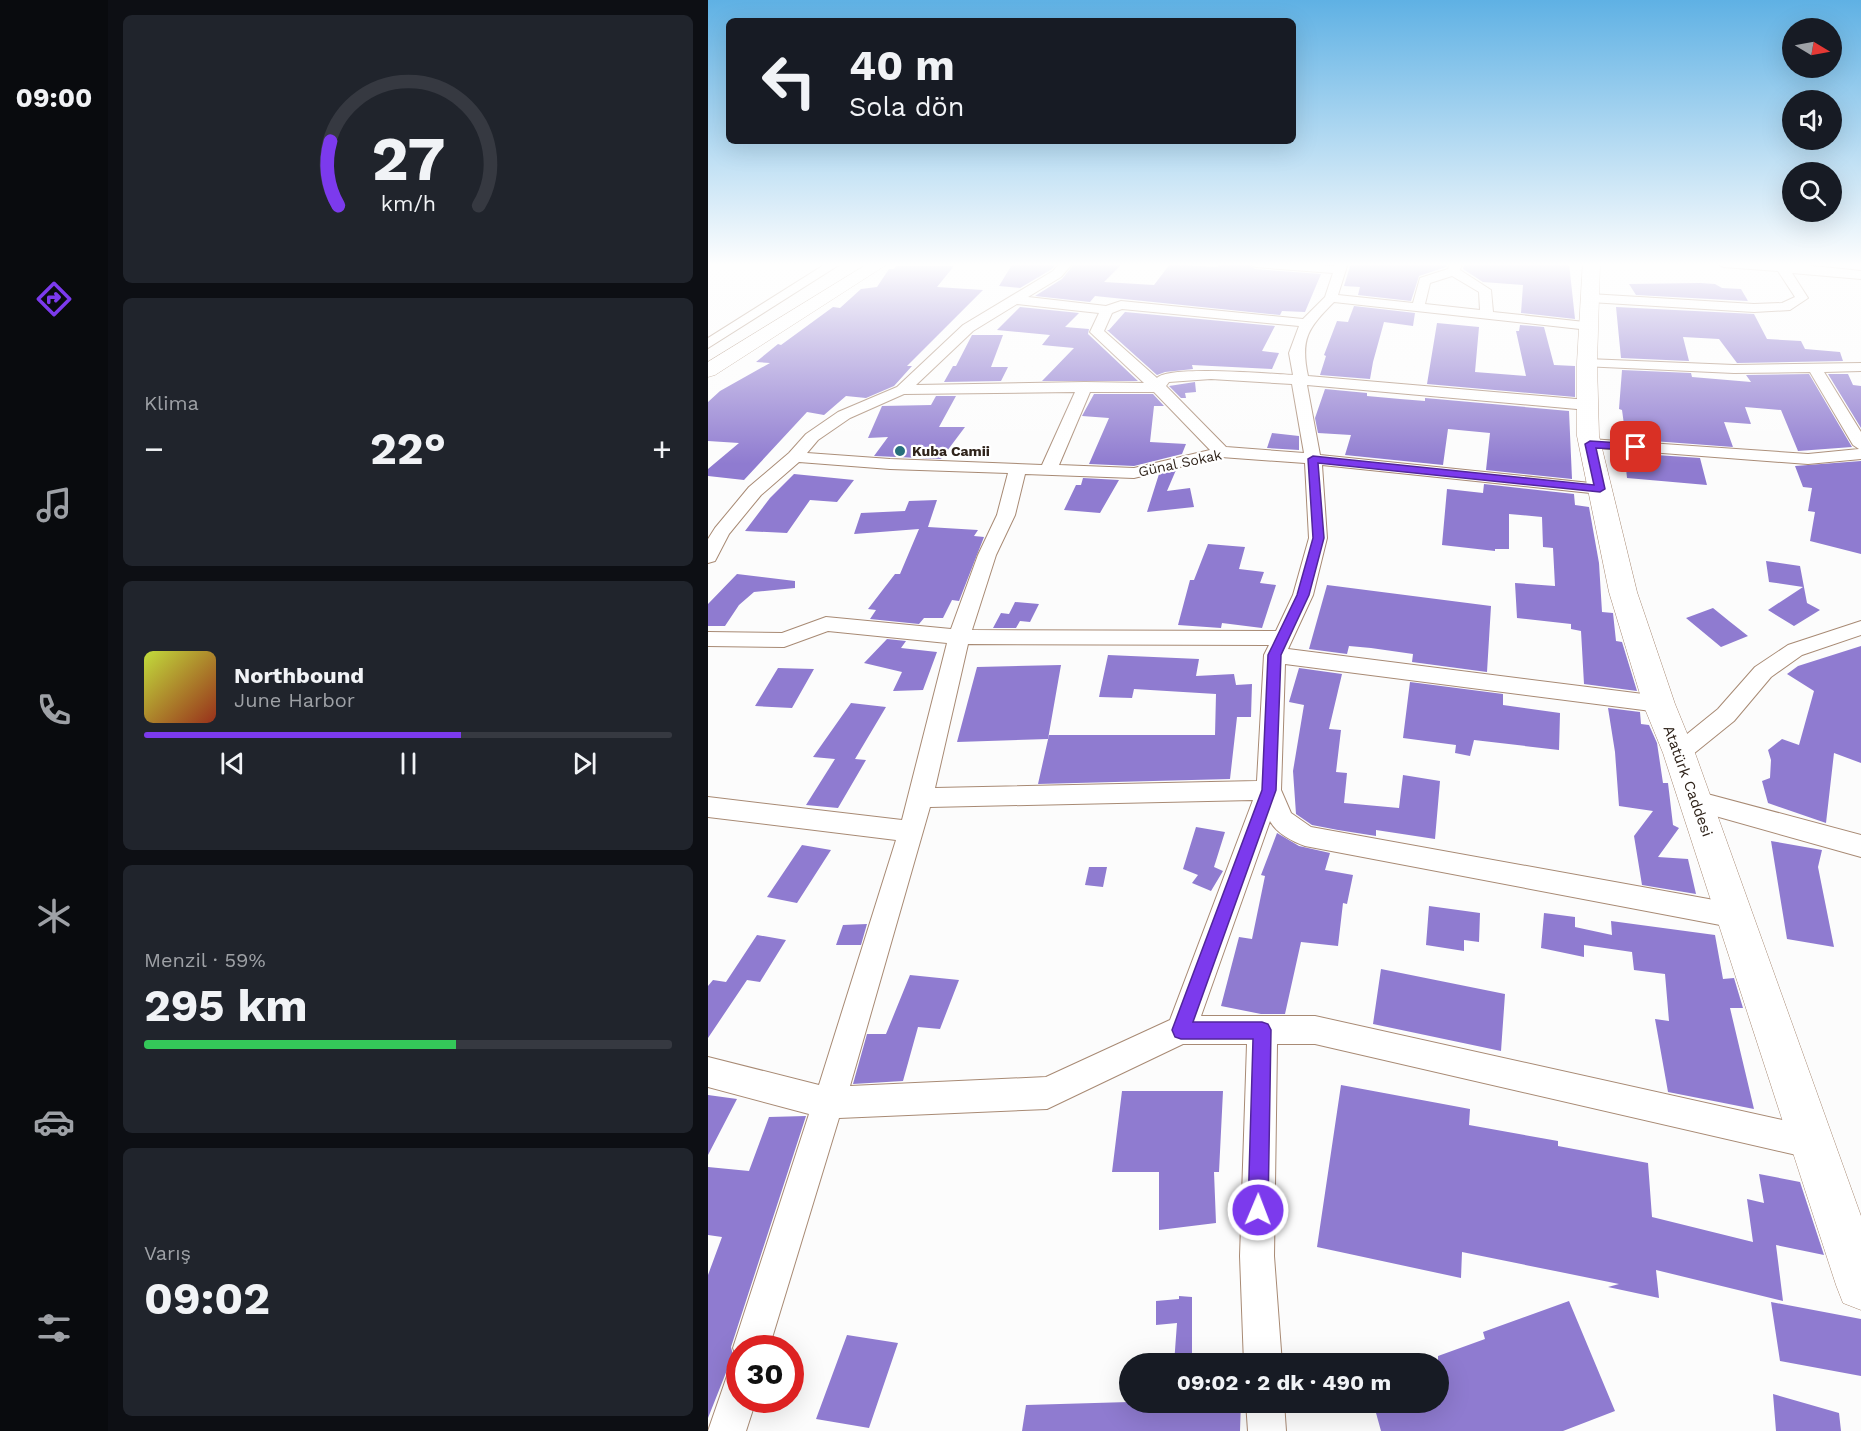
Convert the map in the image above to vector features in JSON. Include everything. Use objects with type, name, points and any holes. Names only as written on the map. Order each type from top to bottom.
[{"type":"street","points":[[708,344],[730,330]]},
{"type":"street","points":[[708,358],[754,330]]},
{"type":"street","points":[[708,371],[774,330]]},
{"type":"street","points":[[708,557],[715,532],[755,491],[795,457],[813,437],[844,415],[902,390],[966,330]]},
{"type":"street","points":[[1098,330],[1097,332],[1158,387],[1221,452]]},
{"type":"street","points":[[1181,1030],[1269,790],[1279,646],[1303,595],[1318,538],[1313,459],[1299,386],[1301,380],[1296,353],[1305,330]]},
{"type":"street","name":"Atatürk Caddesi","points":[[1589,330],[1587,363],[1590,444],[1623,592],[1659,704],[1679,753],[1736,916],[1861,1285]]},
{"type":"street","points":[[1587,363],[1734,369],[1861,367]]},
{"type":"street","points":[[1815,369],[1861,445]]},
{"type":"street","points":[[1158,387],[1164,378],[1210,375],[1301,380],[1588,405]]},
{"type":"street","points":[[902,390],[1084,386],[1158,387]]},
{"type":"street","points":[[1048,470],[1084,386]]},
{"type":"street","points":[[1590,444],[1808,459],[1861,454]]},
{"type":"street","name":"Günal Sokak","points":[[795,457],[890,464],[1134,473],[1221,452],[1313,459],[1600,489]]},
{"type":"street","points":[[756,1335],[921,798],[959,637],[987,555],[1006,515],[1018,468]]},
{"type":"street","points":[[708,639],[784,640],[826,624],[959,637],[1279,646],[1659,704]]},
{"type":"street","points":[[1679,753],[1726,715],[1763,672],[1795,650],[1861,628]]},
{"type":"street","points":[[921,798],[1269,790]]},
{"type":"street","points":[[1269,790],[1282,820],[1305,836],[1736,916]]},
{"type":"street","points":[[1696,801],[1861,846]]},
{"type":"street","points":[[708,807],[910,831]]},
{"type":"street","points":[[708,1072],[829,1103],[1047,1093],[1181,1030],[1315,1030],[1814,1143]]},
{"type":"street","points":[[1262,1030],[1257,1256],[1262,1353]]},
{"type":"street","points":[[727,1431],[733,1413]]},
{"type":"street","points":[[1266,1413],[1267,1431]]},
{"type":"building","points":[[802,330],[943,330],[907,366],[912,366],[894,386],[866,398],[846,396],[824,415],[807,412],[744,480],[708,476],[708,469],[739,443],[708,441],[708,402],[720,391],[770,363],[756,362],[778,344],[781,345]]},
{"type":"building","points":[[997,330],[1089,330],[1088,334],[1138,381],[1042,381],[1074,348],[1042,345],[1050,335]]},
{"type":"building","points":[[1107,330],[1273,330],[1262,351],[1279,353],[1272,369],[1192,365],[1193,369],[1157,375]]},
{"type":"building","points":[[1334,330],[1382,330],[1370,379],[1320,375],[1326,356],[1324,355]]},
{"type":"building","points":[[1436,330],[1479,330],[1475,372],[1526,376],[1516,331],[1519,330],[1545,330],[1554,365],[1575,366],[1575,397],[1427,384]]},
{"type":"building","points":[[1618,330],[1762,330],[1767,339],[1801,341],[1805,349],[1840,352],[1843,361],[1737,363],[1719,339],[1683,337],[1689,361],[1621,358]]},
{"type":"building","points":[[972,335],[1003,335],[991,367],[1008,367],[1001,381],[944,382],[953,366],[956,366]]},
{"type":"building","points":[[1622,370],[1691,373],[1692,377],[1751,382],[1746,375],[1809,374],[1852,447],[1798,451],[1781,410],[1745,407],[1751,424],[1724,422],[1733,447],[1626,439],[1622,410],[1619,409]]},
{"type":"building","points":[[1828,374],[1848,374],[1853,385],[1861,386],[1861,428]]},
{"type":"building","points":[[1195,382],[1196,392],[1185,393],[1186,398],[1181,398],[1169,386]]},
{"type":"building","points":[[1325,389],[1400,399],[1425,401],[1425,398],[1569,411],[1572,479],[1486,470],[1490,433],[1448,429],[1443,465],[1345,455],[1351,435],[1318,433],[1315,418]]},
{"type":"building","points":[[1094,394],[1153,394],[1164,406],[1154,406],[1150,442],[1186,444],[1182,454],[1134,466],[1089,464],[1109,418],[1082,416]]},
{"type":"building","points":[[936,396],[956,396],[939,427],[965,427],[941,459],[874,456],[888,437],[868,438],[882,406],[931,405]]},
{"type":"building","points":[[1272,433],[1299,436],[1299,450],[1267,448]]},
{"type":"building","points":[[1627,453],[1700,458],[1707,485],[1627,478],[1625,459],[1628,458]]},
{"type":"building","points":[[1861,461],[1861,554],[1810,541],[1815,512],[1808,511],[1812,488],[1803,487],[1795,466]]},
{"type":"building","points":[[1176,470],[1167,491],[1190,488],[1194,507],[1147,512],[1159,474]]},
{"type":"building","points":[[794,474],[854,480],[837,502],[810,500],[787,533],[745,531],[770,498]]},
{"type":"building","points":[[1083,478],[1119,480],[1100,513],[1064,510],[1076,485],[1081,485]]},
{"type":"building","points":[[1484,484],[1574,494],[1575,505],[1589,507],[1599,563],[1602,612],[1613,613],[1616,641],[1622,642],[1637,691],[1584,684],[1581,631],[1571,629],[1571,624],[1517,618],[1515,583],[1555,586],[1553,548],[1543,547],[1542,517],[1509,514],[1509,549],[1495,549],[1495,551],[1442,545],[1447,489],[1483,493]]},
{"type":"building","points":[[937,500],[928,527],[978,530],[974,536],[984,537],[959,601],[952,600],[943,618],[924,618],[919,624],[870,619],[876,610],[868,609],[895,574],[900,574],[919,529],[854,534],[861,513],[905,511],[909,501]]},
{"type":"building","points":[[1208,544],[1245,547],[1239,569],[1264,572],[1260,583],[1276,585],[1262,628],[1222,623],[1221,628],[1178,625],[1190,580],[1194,580]]},
{"type":"building","points":[[1766,561],[1800,566],[1807,603],[1820,610],[1794,626],[1768,610],[1803,587],[1769,582]]},
{"type":"building","points":[[737,574],[795,581],[795,588],[754,592],[739,605],[725,626],[708,626],[708,604]]},
{"type":"building","points":[[1327,585],[1491,606],[1487,672],[1412,662],[1413,654],[1371,648],[1349,646],[1347,654],[1309,649]]},
{"type":"building","points":[[1015,602],[1039,604],[1030,622],[1020,621],[1016,628],[993,628],[1001,613],[1009,614]]},
{"type":"building","points":[[1713,608],[1748,636],[1721,647],[1686,618]]},
{"type":"building","points":[[887,639],[906,641],[901,648],[937,652],[923,690],[893,691],[902,672],[864,663]]},
{"type":"building","points":[[1861,646],[1861,763],[1834,753],[1826,823],[1768,803],[1762,781],[1770,778],[1771,760],[1768,750],[1782,739],[1799,745],[1814,691],[1787,674],[1798,666]]},
{"type":"building","points":[[1108,655],[1199,659],[1196,676],[1234,674],[1236,685],[1252,684],[1251,717],[1237,717],[1230,779],[1038,784],[1049,735],[1215,735],[1216,694],[1134,689],[1132,698],[1099,697]]},
{"type":"building","points":[[1061,665],[1048,739],[957,742],[977,667]]},
{"type":"building","points":[[778,668],[814,669],[792,708],[755,706]]},
{"type":"building","points":[[1299,668],[1342,674],[1329,729],[1341,730],[1336,772],[1347,773],[1344,803],[1399,808],[1403,775],[1440,781],[1435,839],[1376,830],[1376,836],[1338,830],[1312,825],[1296,814],[1293,771],[1304,705],[1289,702]]},
{"type":"building","points":[[1410,682],[1503,694],[1503,705],[1560,713],[1559,750],[1474,740],[1470,756],[1455,753],[1456,745],[1403,738]]},
{"type":"building","points":[[851,703],[886,707],[855,759],[866,760],[838,808],[806,805],[835,759],[813,757]]},
{"type":"building","points":[[1608,708],[1640,712],[1641,724],[1649,725],[1657,743],[1663,783],[1668,783],[1673,825],[1679,828],[1658,857],[1688,859],[1696,894],[1642,885],[1634,836],[1653,811],[1619,806],[1615,752]]},
{"type":"building","points":[[1196,827],[1225,832],[1214,867],[1223,871],[1211,891],[1192,883],[1198,875],[1183,869]]},
{"type":"building","points":[[1277,833],[1299,846],[1330,853],[1325,870],[1353,875],[1347,904],[1343,903],[1338,946],[1301,942],[1285,1014],[1261,1014],[1221,1006],[1239,937],[1252,939],[1265,876],[1261,875]]},
{"type":"building","points":[[1771,841],[1822,850],[1818,867],[1834,947],[1787,939]]},
{"type":"building","points":[[802,845],[831,850],[797,903],[767,897]]},
{"type":"building","points":[[1089,867],[1107,867],[1103,887],[1085,885]]},
{"type":"building","points":[[1429,906],[1480,913],[1479,942],[1464,940],[1464,951],[1426,945]]},
{"type":"building","points":[[1544,913],[1575,917],[1575,927],[1612,935],[1611,921],[1715,935],[1723,979],[1734,978],[1743,1008],[1730,1008],[1754,1109],[1668,1092],[1655,1019],[1669,1021],[1665,974],[1634,970],[1632,952],[1584,945],[1584,957],[1541,948]]},
{"type":"building","points":[[867,924],[861,945],[836,945],[843,925]]},
{"type":"building","points":[[757,935],[786,940],[760,982],[747,980],[708,1038],[708,986],[713,980],[726,982]]},
{"type":"building","points":[[1381,969],[1505,994],[1501,1051],[1373,1024]]},
{"type":"building","points":[[910,975],[959,980],[940,1029],[918,1027],[903,1081],[853,1084],[867,1034],[886,1034]]},
{"type":"building","points":[[1341,1085],[1470,1109],[1469,1125],[1558,1141],[1558,1146],[1648,1163],[1652,1217],[1753,1242],[1747,1199],[1764,1203],[1759,1174],[1800,1182],[1824,1255],[1776,1245],[1783,1301],[1656,1270],[1659,1298],[1608,1287],[1619,1284],[1462,1252],[1461,1278],[1317,1247]]},
{"type":"building","points":[[1122,1091],[1223,1091],[1219,1172],[1214,1172],[1216,1223],[1159,1230],[1159,1172],[1112,1172]]},
{"type":"building","points":[[708,1095],[737,1099],[708,1155]]},
{"type":"building","points":[[806,1116],[735,1335],[726,1335],[726,1373],[708,1418],[708,1275],[722,1237],[708,1235],[708,1167],[749,1171],[769,1117]]},
{"type":"building","points":[[1179,1296],[1192,1297],[1192,1353],[1175,1353],[1177,1323],[1156,1325],[1156,1301],[1179,1299]]},
{"type":"building","points":[[1569,1301],[1615,1411],[1563,1431],[1381,1431],[1376,1413],[1449,1413],[1449,1353],[1446,1353],[1485,1339],[1483,1332]]},
{"type":"building","points":[[1771,1302],[1861,1319],[1861,1376],[1780,1361]]},
{"type":"building","points":[[847,1335],[898,1343],[869,1428],[816,1419]]},
{"type":"building","points":[[1773,1394],[1839,1413],[1841,1431],[1776,1431]]},
{"type":"building","points":[[1119,1402],[1119,1413],[1241,1413],[1240,1431],[1022,1431],[1026,1405]]},
{"type":"place","name":"Kuba Camii","points":[[900,451]]},
{"type":"route","points":[[1258,1210],[1262,1030],[1181,1030],[1269,790],[1275,655],[1303,595],[1318,538],[1313,459],[1600,489],[1590,444],[1636,447]]}]
